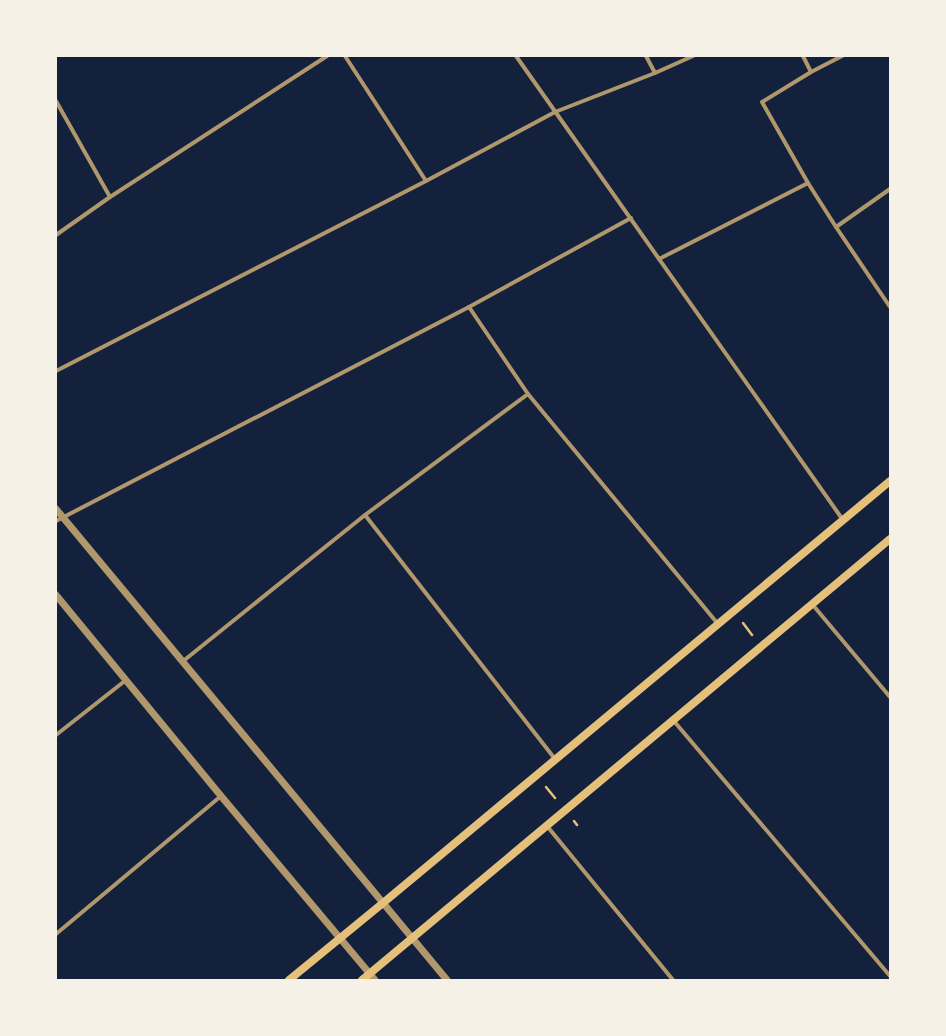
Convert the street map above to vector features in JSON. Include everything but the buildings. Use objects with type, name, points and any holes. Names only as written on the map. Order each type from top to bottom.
[{"type":"main road","points":[[289,980],[556,760],[890,481]]},
{"type":"main road","points":[[362,980],[890,539]]},
{"type":"street","points":[[56,235],[110,197],[327,56]]},
{"type":"street","points":[[345,56],[426,181]]},
{"type":"street","points":[[516,56],[843,520]]},
{"type":"street","points":[[646,56],[654,74]]},
{"type":"street","points":[[56,371],[426,181],[555,112],[654,74],[692,56]]},
{"type":"street","points":[[803,56],[811,72]]},
{"type":"street","points":[[842,56],[811,72],[762,102],[808,183],[890,307]]},
{"type":"street","points":[[56,101],[110,197]]},
{"type":"street","points":[[659,259],[808,183]]},
{"type":"street","points":[[836,227],[890,189]]},
{"type":"street","points":[[59,519],[469,307],[631,218]]},
{"type":"street","points":[[469,307],[528,394],[719,624]]},
{"type":"street","points":[[182,662],[365,515],[528,394]]},
{"type":"street","points":[[56,509],[59,519],[182,662],[447,980]]},
{"type":"street","points":[[365,515],[556,760]]},
{"type":"street","points":[[56,595],[375,980]]},
{"type":"street","points":[[812,604],[890,697]]},
{"type":"street","points":[[56,735],[126,680]]},
{"type":"street","points":[[673,720],[890,976]]},
{"type":"street","points":[[56,934],[221,796]]},
{"type":"street","points":[[546,825],[673,980]]},
{"type":"path","points":[[734,611],[761,647]]},
{"type":"path","points":[[537,775],[577,825]]}]
